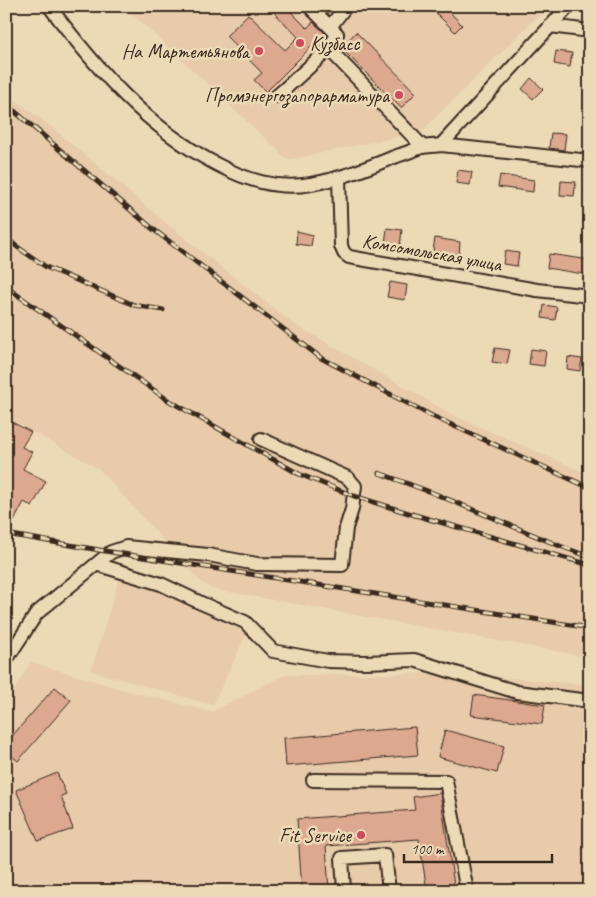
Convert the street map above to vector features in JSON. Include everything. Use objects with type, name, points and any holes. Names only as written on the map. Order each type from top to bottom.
[{"type":"street","points":[[49,6],[80,46],[140,111],[183,145],[207,160],[231,172],[260,182],[287,187],[312,184],[339,178],[423,147],[441,145],[590,161]]},
{"type":"street","points":[[277,96],[329,49],[337,34],[309,6]]},
{"type":"street","points":[[330,27],[346,6]]},
{"type":"street","points":[[441,145],[569,6]]},
{"type":"street","points":[[550,26],[590,31]]},
{"type":"street","points":[[329,49],[423,147]]},
{"type":"street","name":"Комсомольская улица","points":[[339,178],[341,246],[344,254],[349,257],[537,290],[590,296]]},
{"type":"street","points":[[6,660],[37,613],[111,552],[126,547],[208,555],[257,564],[342,565],[346,528],[352,509],[355,486],[348,478],[261,439]]},
{"type":"street","points":[[96,564],[161,584],[245,622],[273,651],[328,661],[414,660],[516,692],[590,701]]},
{"type":"street","points":[[313,780],[446,781],[467,891]]},
{"type":"street","points":[[344,891],[342,858],[385,855],[389,891]]},
{"type":"shaded area","points":[[124,6],[548,6],[421,132],[288,160]]},
{"type":"shaded area","points":[[6,93],[54,129],[171,227],[292,323],[455,416],[590,475],[590,656],[212,589],[201,582],[99,469],[6,417]]},
{"type":"shaded area","points":[[133,575],[248,630],[213,705],[91,671],[119,579]]},
{"type":"shaded area","points":[[31,662],[124,690],[212,712],[284,675],[454,673],[590,685],[590,891],[6,891],[6,703]]},
{"type":"building","points":[[268,6],[285,6],[307,28],[313,22],[325,33],[266,92],[254,80],[262,73],[226,36],[248,14],[285,50],[298,37]]},
{"type":"building","points":[[429,6],[444,6],[462,25],[455,32]]},
{"type":"building","points":[[356,32],[416,93],[401,108],[341,48]]},
{"type":"building","points":[[556,51],[572,53],[570,67],[554,64]]},
{"type":"building","points":[[531,78],[543,89],[533,99],[522,89]]},
{"type":"building","points":[[551,133],[566,134],[564,150],[549,148]]},
{"type":"building","points":[[458,170],[472,172],[470,185],[456,183]]},
{"type":"building","points":[[500,175],[534,180],[533,192],[498,187]]},
{"type":"building","points":[[561,181],[576,182],[574,196],[560,195]]},
{"type":"building","points":[[387,228],[402,230],[400,246],[385,244]]},
{"type":"building","points":[[297,231],[313,235],[311,246],[296,244]]},
{"type":"building","points":[[435,238],[460,242],[459,255],[433,251]]},
{"type":"building","points":[[505,251],[519,253],[517,266],[503,264]]},
{"type":"building","points":[[549,254],[590,260],[589,275],[547,268]]},
{"type":"building","points":[[390,282],[407,285],[405,300],[387,297]]},
{"type":"building","points":[[544,305],[557,307],[555,320],[542,318]]},
{"type":"building","points":[[495,348],[510,350],[507,364],[492,362]]},
{"type":"building","points":[[531,349],[546,351],[544,366],[529,364]]},
{"type":"building","points":[[568,357],[582,359],[580,371],[567,369]]},
{"type":"building","points":[[6,419],[31,432],[22,447],[32,452],[23,469],[46,481],[32,507],[24,502],[14,521],[6,517]]},
{"type":"building","points":[[55,687],[71,700],[18,761],[6,751],[6,743]]},
{"type":"building","points":[[474,695],[545,705],[542,724],[471,715]]},
{"type":"building","points":[[415,727],[418,755],[286,766],[284,738]]},
{"type":"building","points":[[445,730],[504,746],[497,773],[438,757]]},
{"type":"building","points":[[57,773],[66,794],[61,796],[73,829],[38,841],[16,790]]},
{"type":"building","points":[[440,793],[455,891],[427,891],[419,839],[326,846],[329,891],[302,891],[297,819],[415,810],[413,797]]},
{"type":"railway","points":[[6,104],[153,229],[321,358],[432,416],[590,488]]},
{"type":"railway","points":[[6,237],[46,267],[134,305],[163,310]]},
{"type":"railway","points":[[6,287],[168,400],[299,474],[354,496],[590,565]]},
{"type":"railway","points":[[379,473],[590,557]]},
{"type":"railway","points":[[6,534],[590,628]]},
{"type":"place","name":"Кузбасс","points":[[300,43]]},
{"type":"place","name":"На Мартемьянова","points":[[259,51]]},
{"type":"place","name":"Промэнергозапорарматура","points":[[399,95]]},
{"type":"place","name":"Fit Service","points":[[361,835]]}]
